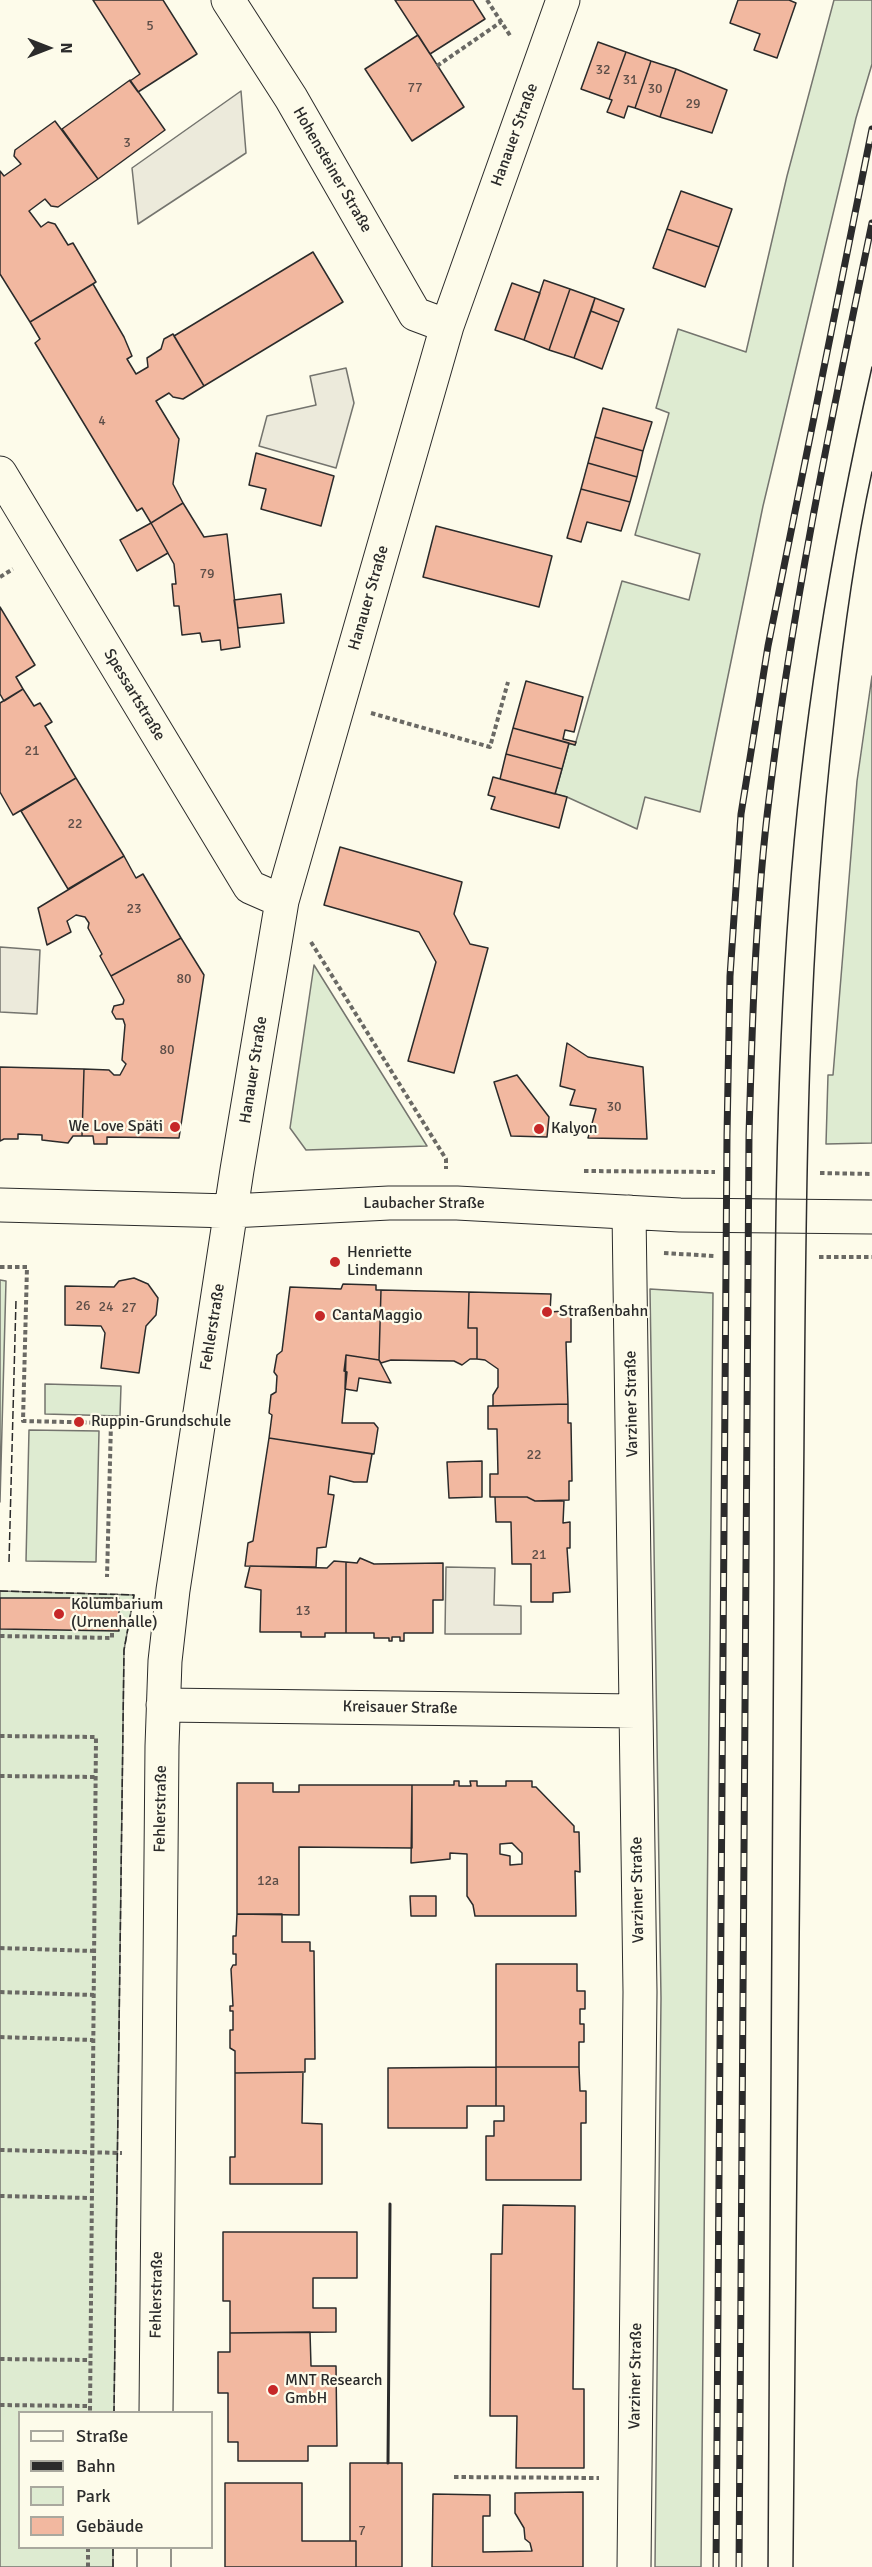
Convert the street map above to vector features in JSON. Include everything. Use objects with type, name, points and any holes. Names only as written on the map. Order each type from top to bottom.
[{"type":"street","name":"Hohensteiner Straße","points":[[228,0],[291,98],[414,314],[447,326]]},
{"type":"street","name":"Hanauer Straße","points":[[231,1211],[282,901],[447,326],[563,0]]},
{"type":"street","name":"Spessartstraße","points":[[0,473],[250,887],[282,901]]},
{"type":"street","name":"Laubacher Straße","points":[[0,1205],[231,1211],[389,1203],[457,1203],[524,1204],[628,1212],[860,1217]]},
{"type":"street","name":"Fehlerstraße","points":[[156,2411],[163,1705],[173,1590],[231,1211]]},
{"type":"street","name":"Varziner Straße","points":[[628,1212],[640,1992],[634,2567]]},
{"type":"street","name":"Kreisauer Straße","points":[[163,1705],[636,1711]]},
{"type":"street","points":[[154,2549],[154,2567]]},
{"type":"path","points":[[487,0],[512,39]]},
{"type":"path","points":[[437,66],[501,22]]},
{"type":"path","points":[[0,577],[12,569]]},
{"type":"path","points":[[368,712],[490,747],[508,682]]},
{"type":"path","points":[[311,942],[446,1159],[446,1178]]},
{"type":"path","points":[[820,1173],[872,1174]]},
{"type":"path","points":[[679,1255],[714,1256]]},
{"type":"path","points":[[819,1257],[872,1257]]},
{"type":"path","points":[[0,1267],[27,1267],[23,1421],[111,1423],[107,1577]]},
{"type":"path","points":[[0,1636],[112,1638],[112,1631]]},
{"type":"path","points":[[0,1736],[96,1737],[90,2411]]},
{"type":"path","points":[[0,1776],[96,1777]]},
{"type":"path","points":[[0,1948],[94,1951]]},
{"type":"path","points":[[0,1992],[94,1995]]},
{"type":"path","points":[[0,2037],[93,2040]]},
{"type":"path","points":[[0,2150],[131,2153]]},
{"type":"path","points":[[0,2196],[92,2198]]},
{"type":"path","points":[[0,2359],[90,2360]]},
{"type":"path","points":[[0,2405],[90,2406]]},
{"type":"path","points":[[454,2477],[603,2478]]},
{"type":"path","points":[[88,2549],[88,2567]]},
{"type":"green space","points":[[834,0],[872,0],[872,64],[856,118],[763,506],[700,812],[645,797],[637,829],[567,797],[555,794],[569,743],[575,745],[622,581],[689,600],[700,554],[635,535],[669,413],[656,408],[678,329],[746,352],[787,176]]},
{"type":"green space","points":[[872,676],[872,1143],[826,1144],[828,1075],[833,1075],[857,781]]},
{"type":"green space","points":[[314,965],[427,1146],[306,1150],[290,1128]]},
{"type":"green space","points":[[0,1280],[6,1281],[0,1502]]},
{"type":"green space","points":[[650,1289],[713,1293],[701,2567],[655,2567],[661,1998]]},
{"type":"green space","points":[[45,1384],[121,1386],[120,1416],[45,1414]]},
{"type":"green space","points":[[29,1430],[99,1431],[96,1562],[26,1561]]},
{"type":"green space","points":[[0,1591],[134,1595],[124,1650],[114,2411],[18,2411],[18,2549],[113,2549],[113,2567],[0,2567]]},
{"type":"shaded area","points":[[241,91],[246,153],[138,224],[132,168]]},
{"type":"shaded area","points":[[346,368],[354,403],[336,468],[259,446],[267,416],[316,405],[310,376]]},
{"type":"shaded area","points":[[0,947],[40,950],[37,1014],[0,1012]]},
{"type":"shaded area","points":[[446,1567],[495,1568],[494,1605],[521,1606],[521,1634],[445,1634]]},
{"type":"building","points":[[93,0],[163,0],[197,54],[138,92],[130,81],[140,74]]},
{"type":"building","points":[[395,0],[473,0],[485,19],[430,54]]},
{"type":"building","points":[[738,0],[789,0],[796,3],[777,58],[754,50],[760,34],[730,23]]},
{"type":"building","points":[[418,35],[464,107],[412,141],[365,69]]},
{"type":"building","points":[[598,42],[626,52],[609,99],[581,89]]},
{"type":"building","points":[[626,52],[651,61],[635,108],[628,106],[624,118],[607,112],[612,100],[609,99]]},
{"type":"building","points":[[651,61],[676,69],[660,117],[635,108]]},
{"type":"building","points":[[676,69],[727,90],[712,133],[660,117]]},
{"type":"building","points":[[130,80],[165,130],[98,179],[62,129]]},
{"type":"building","points":[[55,121],[98,179],[58,207],[51,206],[45,199],[29,211],[41,227],[48,222],[55,224],[68,245],[73,243],[96,282],[30,322],[0,274],[0,171],[4,176],[21,164],[14,156],[15,150]]},
{"type":"building","points":[[681,191],[732,209],[719,247],[667,229]]},
{"type":"building","points":[[667,229],[719,247],[705,287],[653,268]]},
{"type":"building","points":[[313,252],[343,302],[204,386],[174,336]]},
{"type":"building","points":[[544,280],[570,289],[549,350],[524,340]]},
{"type":"building","points":[[512,283],[540,293],[524,340],[495,330]]},
{"type":"building","points":[[93,284],[124,337],[132,356],[127,359],[136,374],[148,367],[147,358],[161,349],[164,339],[173,334],[204,386],[183,399],[173,397],[169,393],[156,401],[179,439],[173,484],[183,503],[151,523],[142,508],[137,511],[35,343],[40,339],[30,322]]},
{"type":"building","points":[[570,289],[595,298],[574,358],[549,350]]},
{"type":"building","points":[[595,298],[624,309],[619,322],[591,311]]},
{"type":"building","points":[[591,311],[619,322],[602,369],[574,358]]},
{"type":"building","points":[[603,408],[652,422],[643,451],[595,437]]},
{"type":"building","points":[[595,437],[643,451],[637,477],[588,463]]},
{"type":"building","points":[[256,453],[334,476],[321,526],[261,509],[266,489],[249,485]]},
{"type":"building","points":[[588,463],[637,477],[630,502],[581,489]]},
{"type":"building","points":[[581,489],[630,502],[621,531],[587,522],[581,542],[567,538]]},
{"type":"building","points":[[183,503],[204,537],[227,534],[240,647],[221,650],[220,640],[202,642],[200,633],[182,635],[179,606],[174,606],[172,584],[176,584],[174,564],[151,523]]},
{"type":"building","points":[[151,523],[168,553],[137,571],[120,540]]},
{"type":"building","points":[[436,526],[552,556],[539,607],[423,577]]},
{"type":"building","points":[[281,594],[284,623],[238,628],[234,600]]},
{"type":"building","points":[[0,607],[35,665],[16,677],[23,689],[4,701],[0,694]]},
{"type":"building","points":[[526,681],[583,697],[574,732],[565,730],[563,739],[576,742],[575,745],[513,728]]},
{"type":"building","points":[[23,689],[34,706],[40,703],[52,722],[45,726],[76,778],[13,815],[0,792],[0,703]]},
{"type":"building","points":[[513,728],[569,743],[562,769],[506,754]]},
{"type":"building","points":[[506,754],[562,769],[555,794],[500,779]]},
{"type":"building","points":[[493,777],[567,797],[559,828],[491,809],[495,797],[488,795]]},
{"type":"building","points":[[76,778],[124,856],[68,889],[21,811]]},
{"type":"building","points":[[340,847],[462,882],[454,914],[470,944],[488,948],[454,1073],[408,1061],[436,962],[419,932],[324,905]]},
{"type":"building","points":[[124,856],[136,878],[143,874],[181,938],[111,976],[100,956],[102,954],[88,928],[89,923],[85,917],[76,915],[67,921],[71,932],[47,945],[38,908]]},
{"type":"building","points":[[181,938],[204,975],[179,1138],[107,1137],[107,1144],[94,1144],[93,1136],[82,1136],[84,1069],[109,1070],[114,1075],[120,1075],[126,1064],[122,1060],[125,1025],[123,1019],[116,1019],[112,1012],[114,1006],[123,1004],[124,1000],[111,976]]},
{"type":"building","points":[[567,1043],[588,1057],[643,1067],[647,1139],[588,1138],[596,1109],[570,1105],[575,1090],[560,1086]]},
{"type":"building","points":[[0,1067],[84,1069],[82,1136],[73,1136],[68,1143],[42,1140],[42,1135],[18,1134],[18,1139],[0,1141]]},
{"type":"building","points":[[517,1075],[549,1117],[547,1137],[511,1136],[494,1082]]},
{"type":"building","points":[[134,1278],[148,1284],[158,1298],[156,1315],[146,1326],[139,1373],[101,1368],[105,1333],[101,1326],[65,1325],[65,1286],[114,1287],[119,1281]]},
{"type":"building","points":[[343,1284],[376,1285],[376,1290],[381,1290],[379,1360],[346,1355],[344,1371],[347,1372],[342,1423],[374,1423],[378,1428],[374,1454],[269,1438],[272,1415],[269,1413],[271,1395],[276,1392],[277,1376],[274,1372],[277,1355],[282,1351],[290,1287],[341,1289]]},
{"type":"building","points":[[381,1290],[469,1292],[468,1328],[477,1328],[477,1359],[470,1359],[462,1365],[454,1361],[391,1360],[381,1363],[379,1360]]},
{"type":"building","points":[[469,1292],[551,1294],[550,1312],[564,1311],[571,1318],[571,1342],[566,1342],[568,1404],[493,1406],[493,1395],[498,1387],[498,1369],[485,1360],[477,1359],[477,1328],[468,1328]]},
{"type":"building","points":[[346,1355],[379,1360],[391,1383],[359,1378],[357,1391],[345,1389]]},
{"type":"building","points":[[568,1404],[568,1423],[571,1423],[572,1481],[569,1481],[569,1500],[535,1501],[527,1497],[490,1497],[490,1474],[498,1474],[497,1429],[488,1429],[488,1406]]},
{"type":"building","points":[[269,1438],[372,1454],[367,1482],[354,1482],[330,1476],[328,1494],[334,1495],[326,1547],[317,1548],[316,1567],[245,1566],[248,1543],[253,1541]]},
{"type":"building","points":[[482,1461],[482,1497],[449,1498],[447,1462]]},
{"type":"building","points":[[495,1497],[527,1497],[535,1501],[564,1501],[563,1523],[570,1522],[570,1548],[567,1548],[570,1592],[553,1593],[553,1602],[531,1602],[531,1564],[512,1564],[511,1522],[496,1522]]},
{"type":"building","points":[[360,1558],[374,1564],[443,1563],[443,1600],[433,1600],[433,1633],[404,1633],[404,1641],[400,1641],[400,1637],[392,1637],[392,1641],[389,1641],[389,1638],[374,1638],[374,1633],[346,1633],[346,1562],[357,1563]]},
{"type":"building","points":[[334,1561],[346,1562],[346,1633],[325,1633],[325,1637],[301,1637],[301,1632],[260,1632],[261,1590],[245,1587],[250,1566],[327,1568]]},
{"type":"building","name":"Kolumbarium (Urnenhalle)","points":[[0,1598],[119,1598],[119,1631],[0,1629]]},
{"type":"building","points":[[454,1781],[459,1781],[459,1786],[471,1786],[470,1781],[477,1781],[477,1786],[506,1786],[506,1781],[532,1781],[532,1787],[536,1787],[574,1826],[574,1832],[579,1832],[580,1872],[575,1871],[576,1916],[475,1916],[473,1905],[467,1896],[467,1854],[450,1853],[450,1859],[411,1863],[412,1785],[454,1785]],"holes":[[[512,1843],[522,1853],[522,1864],[510,1865],[510,1856],[500,1854],[500,1844]]]},
{"type":"building","points":[[237,1783],[273,1783],[273,1792],[299,1792],[299,1785],[412,1785],[412,1848],[299,1847],[299,1915],[237,1914]]},
{"type":"building","points":[[410,1896],[436,1896],[436,1916],[411,1916]]},
{"type":"building","points":[[237,1914],[282,1914],[282,1942],[310,1942],[310,1951],[314,1951],[315,2059],[305,2059],[305,2072],[235,2073],[235,2051],[230,2048],[233,2011],[230,2011],[230,2006],[233,2006],[231,1969],[233,1965],[236,1965],[236,1954],[233,1954],[233,1936],[236,1936]]},
{"type":"building","points":[[496,1964],[577,1964],[577,1991],[585,1991],[585,2009],[580,2009],[580,2024],[584,2024],[584,2042],[579,2042],[579,2067],[496,2067]]},
{"type":"building","points":[[496,2067],[579,2067],[580,2091],[586,2091],[586,2123],[581,2123],[581,2180],[486,2180],[486,2136],[494,2136],[494,2121],[504,2121],[504,2106],[496,2106]]},
{"type":"building","points":[[496,2067],[496,2106],[467,2106],[467,2128],[388,2128],[388,2068]]},
{"type":"building","points":[[303,2072],[302,2123],[322,2124],[322,2184],[230,2184],[230,2157],[235,2157],[235,2073]]},
{"type":"building","points":[[503,2205],[575,2206],[573,2389],[584,2389],[584,2468],[516,2468],[517,2416],[490,2416],[491,2254],[502,2254]]},
{"type":"building","points":[[223,2232],[357,2232],[357,2278],[313,2278],[313,2308],[336,2308],[336,2332],[230,2333],[230,2301],[223,2301]]},
{"type":"building","points":[[310,2332],[311,2366],[336,2366],[337,2446],[308,2446],[308,2461],[238,2461],[238,2442],[228,2442],[228,2393],[218,2393],[218,2352],[230,2352],[230,2333]]},
{"type":"building","points":[[350,2463],[402,2463],[402,2567],[356,2567],[356,2541],[350,2541]]},
{"type":"building","points":[[225,2483],[302,2483],[302,2541],[356,2541],[356,2567],[225,2567]]},
{"type":"building","points":[[583,2492],[583,2567],[432,2567],[433,2494],[490,2495],[490,2516],[483,2516],[483,2552],[532,2551],[530,2543],[525,2539],[524,2528],[515,2513],[515,2493]]},
{"type":"tram line","points":[[768,2567],[776,1242],[784,987],[795,836],[810,701],[844,500],[872,367]]},
{"type":"tram line","points":[[793,2567],[809,1085],[818,903],[834,722],[850,596],[872,472]]},
{"type":"railway","points":[[716,2567],[730,976],[741,814],[768,646],[872,129]]},
{"type":"railway","points":[[739,2567],[749,1135],[757,935],[767,816],[787,667],[827,444],[872,223]]},
{"type":"fence","points":[[9,1562],[16,1300]]},
{"type":"fence","points":[[0,1591],[134,1595],[124,1650],[114,2411]]},
{"type":"fence","points":[[113,2549],[113,2567]]},
{"type":"wall","points":[[388,2463],[390,2204]]},
{"type":"place","name":"We Love Späti","points":[[175,1127]]},
{"type":"place","name":"Kalyon","points":[[539,1129]]},
{"type":"place","name":"Henriette Lindemann","points":[[335,1262]]},
{"type":"place","name":"Straßenbahn","points":[[547,1312]]},
{"type":"place","name":"CantaMaggio","points":[[320,1316]]},
{"type":"place","name":"Ruppin-Grundschule","points":[[79,1422]]},
{"type":"place","name":"Kolumbarium (Urnenhalle)","points":[[59,1614]]},
{"type":"place","name":"MNT Research GmbH","points":[[273,2390]]}]
